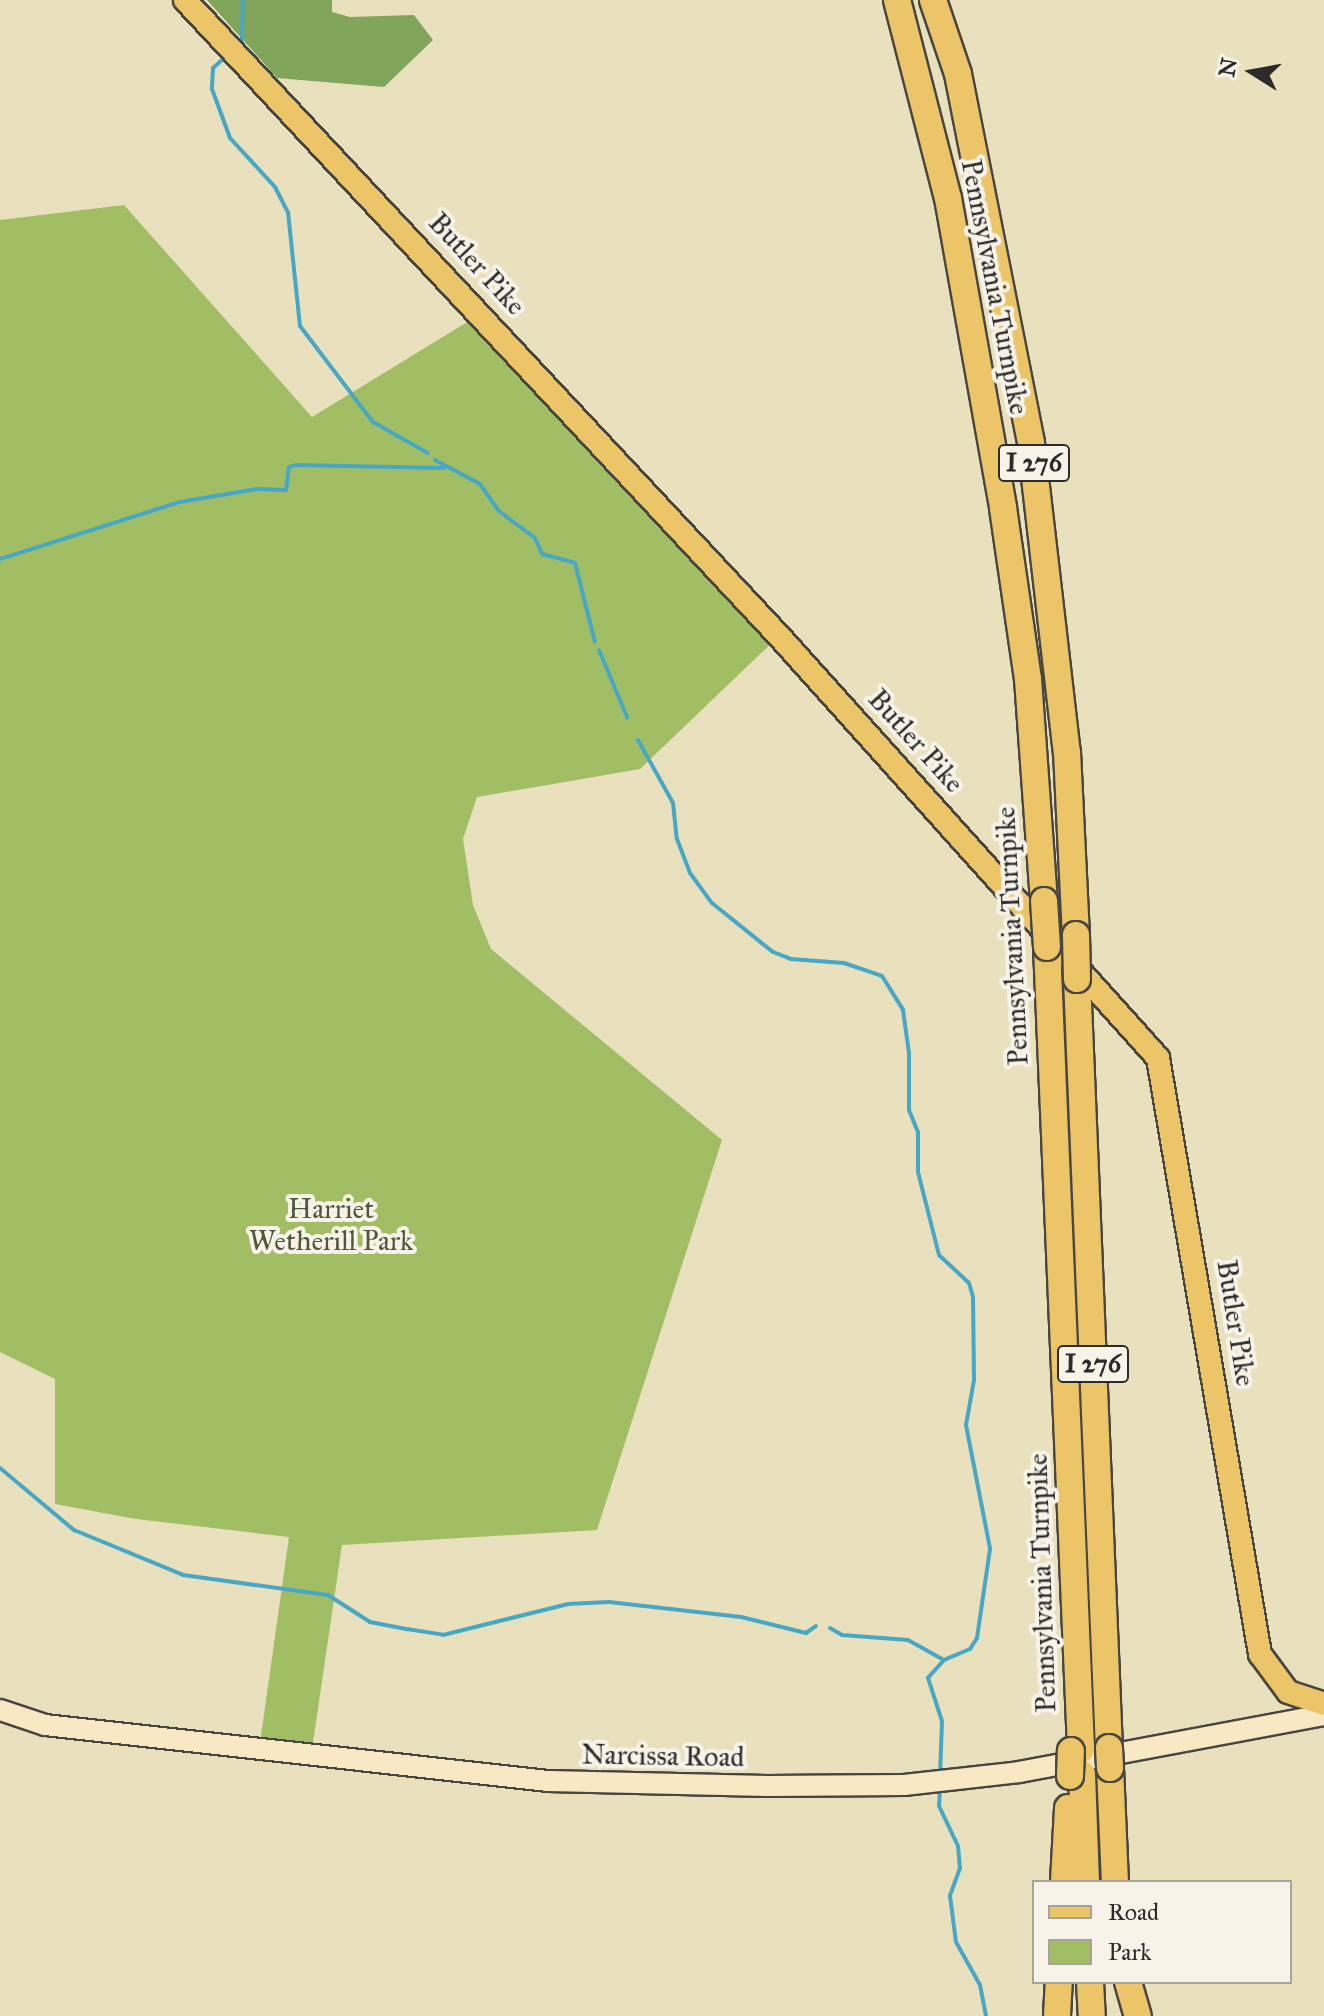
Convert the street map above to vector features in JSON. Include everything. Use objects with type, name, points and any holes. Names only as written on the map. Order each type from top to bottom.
[{"type":"highway","name":"Pennsylvania Turnpike","points":[[897,0],[948,198],[1003,508],[1028,679],[1047,947],[1075,1620],[1076,1762],[1086,1880]]},
{"type":"highway","name":"Pennsylvania Turnpike","points":[[933,0],[958,74],[1031,443],[1067,752],[1115,1880]]},
{"type":"highway","points":[[1064,1880],[1076,1762]]},
{"type":"highway","points":[[1057,2016],[1059,1984]]},
{"type":"highway","points":[[1090,1984],[1092,2016]]},
{"type":"highway","points":[[1120,1984],[1122,2016]]},
{"type":"highway","points":[[1129,1984],[1138,2016]]},
{"type":"main road","name":"Butler Pike","points":[[185,0],[769,625],[1158,1058],[1260,1654],[1288,1692],[1324,1704]]},
{"type":"street","name":"Narcissa Road","points":[[0,1710],[45,1725],[548,1781],[735,1786],[939,1782],[1110,1757],[1324,1715]]},
{"type":"green space","points":[[207,0],[332,0],[332,12],[350,17],[414,15],[433,40],[384,87],[277,78]]},
{"type":"green space","name":"Harriet Wetherill Park","points":[[124,205],[312,417],[482,313],[779,636],[640,769],[477,797],[463,839],[473,905],[491,949],[722,1140],[597,1530],[342,1545],[311,1756],[259,1750],[289,1537],[136,1519],[55,1504],[55,1379],[0,1352],[0,220]]},
{"type":"waterway","points":[[242,39],[243,0]]},
{"type":"waterway","points":[[223,59],[213,68],[212,89],[230,138],[275,187],[288,212],[300,326],[373,422],[428,453]]},
{"type":"waterway","points":[[435,460],[480,484],[499,511],[535,538],[542,554],[575,563],[595,642]]},
{"type":"waterway","points":[[0,559],[180,502],[257,489],[286,490],[289,467],[296,465],[444,468]]},
{"type":"waterway","points":[[599,650],[627,717]]},
{"type":"waterway","points":[[638,740],[673,803],[677,839],[690,873],[712,903],[773,952],[791,959],[844,963],[882,976],[903,1010],[909,1053],[909,1110],[918,1132],[918,1172],[939,1255],[969,1283],[973,1297],[974,1380],[966,1425],[990,1549],[977,1638],[970,1649],[944,1660],[928,1678],[942,1721],[940,1775]]},
{"type":"waterway","points":[[0,1468],[74,1530],[183,1575],[328,1595],[370,1622],[443,1635],[568,1604],[609,1602],[741,1617],[806,1633],[816,1626]]},
{"type":"waterway","points":[[830,1628],[842,1635],[908,1640],[944,1660]]},
{"type":"waterway","points":[[940,1788],[939,1806],[958,1846],[960,1868],[950,1896],[956,1942],[980,1985],[986,2016]]}]
